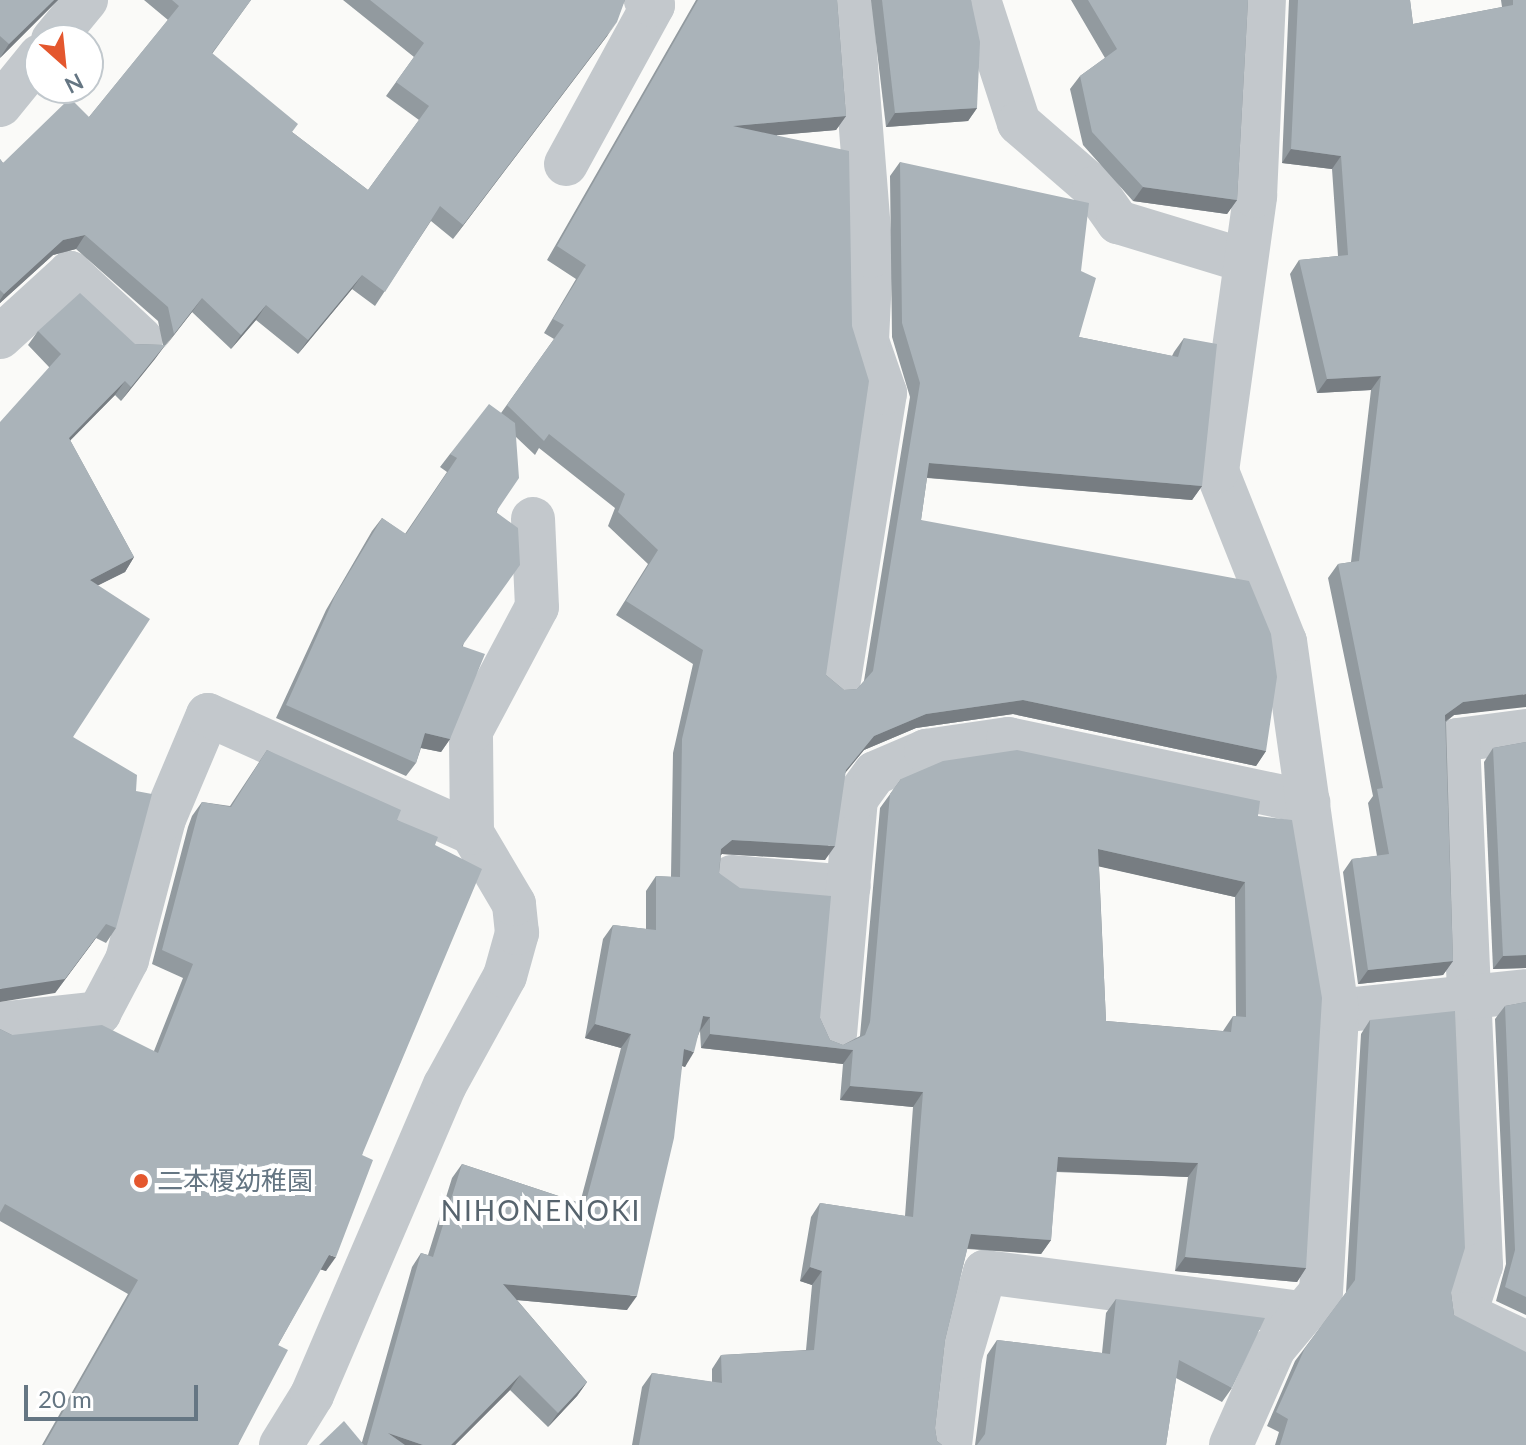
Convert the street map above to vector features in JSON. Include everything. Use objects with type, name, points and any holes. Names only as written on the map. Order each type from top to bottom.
[{"type":"street","points":[[66,24],[86,0]]},
{"type":"street","points":[[566,164],[653,5],[646,0]]},
{"type":"street","points":[[839,680],[885,393],[867,341],[871,256],[851,0]]},
{"type":"street","points":[[979,0],[1019,123],[1094,188],[1118,222],[1243,260]]},
{"type":"street","points":[[1231,1445],[1274,1348],[1321,1292],[1337,1011],[1285,642],[1217,471],[1243,260],[1255,196],[1264,0]]},
{"type":"street","points":[[0,105],[24,76]]},
{"type":"street","points":[[0,337],[70,273],[141,339]]},
{"type":"street","points":[[281,1445],[312,1395],[445,1085],[505,976],[517,933],[514,904],[472,833],[471,731],[537,607],[533,519]]},
{"type":"street","points":[[0,1024],[99,1013],[127,960],[164,819],[208,715],[472,833]]},
{"type":"street","points":[[1526,731],[1458,740],[1472,997],[1481,1265],[1465,1314],[1526,1343]]},
{"type":"street","points":[[835,1034],[856,799],[875,773],[926,751],[1008,739],[1308,802]]},
{"type":"street","points":[[732,877],[849,887]]},
{"type":"street","points":[[1337,1011],[1526,991]]},
{"type":"street","points":[[950,1445],[960,1357],[985,1272],[1302,1313]]},
{"type":"building","points":[[0,0],[54,0],[29,24],[24,24],[24,29],[9,44],[0,36]]},
{"type":"building","points":[[172,0],[251,0],[212,53],[298,124],[292,132],[368,190],[429,106],[396,82],[424,43],[370,0],[625,0],[617,22],[463,225],[440,206],[385,292],[362,275],[308,340],[266,305],[241,335],[202,298],[174,334],[168,307],[85,235],[63,240],[4,294],[0,290],[0,159],[3,163],[64,104],[76,104],[89,117],[100,104],[104,104],[104,98],[179,6]]},
{"type":"building","points":[[698,0],[837,0],[846,116],[733,126],[849,151],[852,326],[869,381],[826,675],[844,690],[857,689],[873,671],[920,383],[902,323],[900,162],[1089,203],[1081,271],[1096,278],[1079,337],[1178,357],[1184,338],[1217,344],[1202,486],[929,463],[921,520],[1249,581],[1271,634],[1277,677],[1266,751],[1023,700],[926,714],[874,736],[846,770],[835,846],[732,840],[721,849],[719,873],[740,888],[831,896],[820,1018],[830,1040],[843,1045],[865,1035],[870,1022],[890,794],[901,779],[943,761],[1017,750],[1260,801],[1258,816],[1292,820],[1322,998],[1306,1268],[1185,1257],[1198,1163],[1058,1157],[1051,1240],[971,1234],[945,1340],[935,1428],[937,1441],[942,1445],[639,1445],[652,1373],[722,1383],[721,1355],[814,1350],[822,1271],[810,1267],[820,1203],[913,1217],[923,1092],[850,1086],[853,1050],[710,1034],[710,1017],[703,1016],[694,1052],[684,1049],[674,1138],[637,1296],[503,1284],[587,1382],[558,1413],[520,1375],[451,1445],[423,1445],[388,1433],[405,1445],[367,1445],[421,1253],[433,1257],[462,1164],[585,1205],[631,1034],[595,1024],[613,925],[656,930],[656,876],[680,877],[682,739],[703,650],[626,601],[658,550],[618,512],[625,494],[549,434],[544,441],[507,405],[564,325],[553,319],[586,265],[557,246]],"holes":[[[1098,849],[1245,882],[1246,1017],[1233,1016],[1231,1032],[1106,1021]]]},
{"type":"building","points":[[882,0],[971,0],[980,42],[977,108],[895,113]]},
{"type":"building","points":[[1088,0],[1248,0],[1237,200],[1143,187],[1092,132],[1080,76],[1117,49]]},
{"type":"building","points":[[1298,0],[1410,0],[1413,24],[1513,5],[1513,0],[1526,0],[1526,694],[1463,702],[1445,715],[1453,961],[1368,970],[1352,859],[1389,854],[1377,789],[1383,788],[1338,564],[1359,561],[1381,376],[1327,379],[1299,260],[1348,255],[1341,156],[1291,149]]},
{"type":"building","points":[[80,293],[135,344],[165,345],[131,387],[125,381],[69,438],[134,557],[90,580],[150,619],[73,737],[137,775],[136,791],[152,794],[116,928],[106,924],[65,979],[0,989],[0,422],[61,354],[38,331]]},
{"type":"building","points":[[489,404],[515,423],[519,478],[496,512],[518,528],[520,565],[462,646],[485,654],[450,739],[425,733],[416,763],[286,705],[335,596],[382,518],[406,534],[457,458],[450,454]]},
{"type":"building","points":[[1526,742],[1526,955],[1503,956],[1493,748]]},
{"type":"building","points":[[267,750],[401,810],[397,820],[438,837],[435,845],[482,869],[362,1155],[373,1160],[336,1257],[329,1255],[278,1345],[288,1350],[238,1445],[44,1445],[138,1280],[5,1204],[0,1213],[0,1029],[12,1035],[102,1025],[158,1053],[193,964],[162,950],[198,813],[202,802],[231,807]]},
{"type":"building","points":[[1526,1002],[1526,1297],[1505,1287],[1515,1250],[1505,1006]]},
{"type":"building","points":[[1455,1011],[1465,1248],[1451,1293],[1454,1315],[1526,1352],[1526,1445],[1280,1445],[1288,1419],[1276,1412],[1305,1348],[1355,1280],[1370,1020]]},
{"type":"building","points":[[1116,1299],[1265,1318],[1232,1388],[1179,1360],[1166,1445],[977,1445],[985,1434],[997,1340],[1110,1354]]},
{"type":"building","points":[[344,1421],[364,1445],[319,1445]]},
{"type":"place","name":"二本榎幼稚園","points":[[141,1181]]},
{"type":"district","name":"NIHONENOKI","points":[[541,1210]]}]
